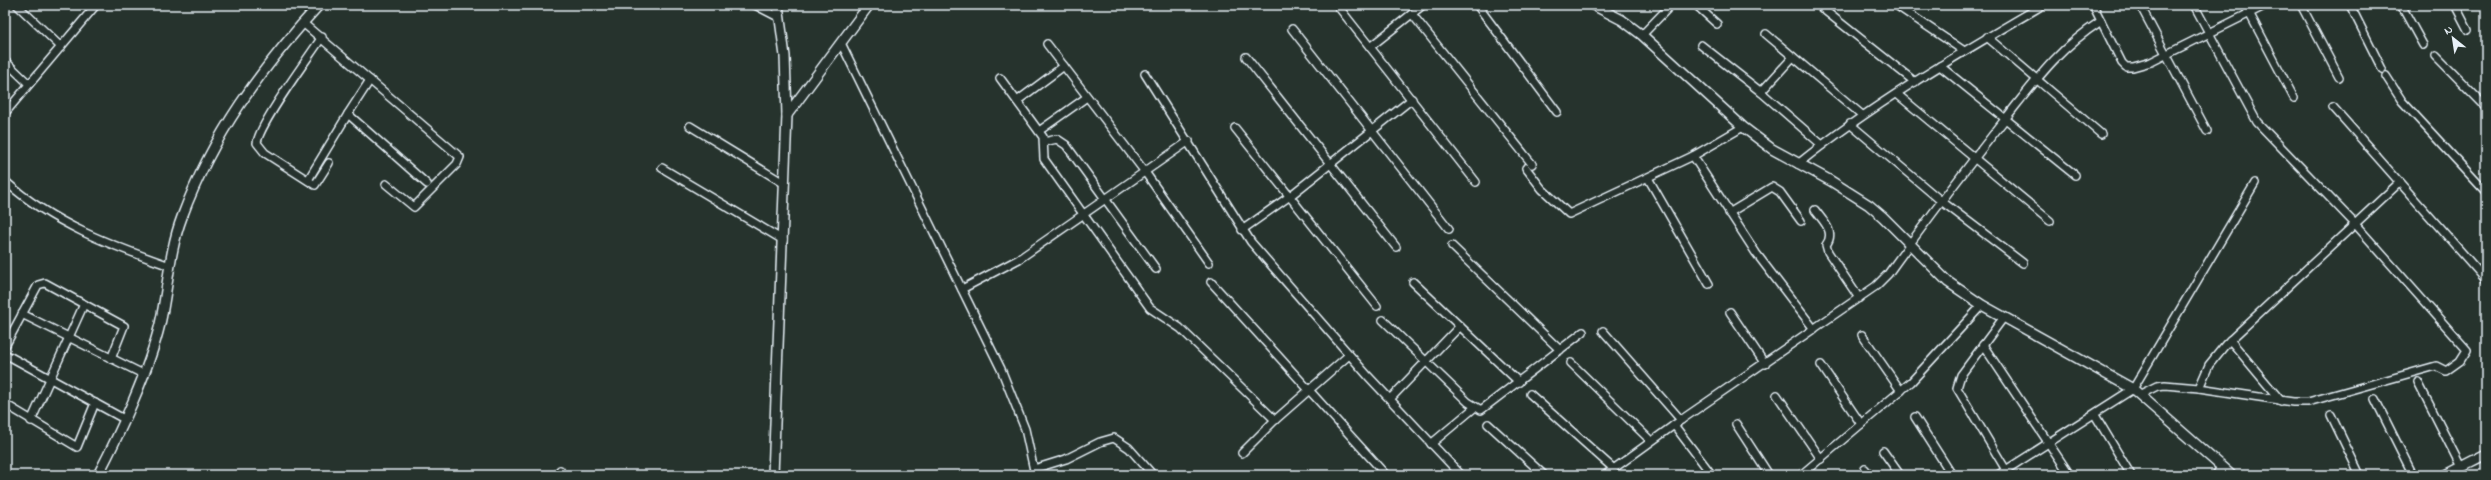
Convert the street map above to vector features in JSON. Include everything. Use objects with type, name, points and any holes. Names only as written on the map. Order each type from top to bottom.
[{"type":"street","points":[[17,5],[61,46]]},
{"type":"street","points":[[98,475],[124,419],[160,326],[170,266],[182,218],[218,138],[260,73],[319,5]]},
{"type":"street","points":[[755,5],[780,18]]},
{"type":"street","points":[[773,475],[787,115],[786,69],[778,5]]},
{"type":"street","points":[[787,115],[869,5]]},
{"type":"street","points":[[1337,5],[1476,182]]},
{"type":"street","points":[[1370,47],[1423,5]]},
{"type":"street","points":[[1477,5],[1557,112]]},
{"type":"street","points":[[1593,5],[1622,20],[1642,35],[1743,127],[1798,164],[1831,181],[1869,205],[1883,217],[1936,273],[1982,305],[2136,392],[2219,471],[2231,475]]},
{"type":"street","points":[[1642,35],[1671,5]]},
{"type":"street","points":[[1696,5],[1717,24]]},
{"type":"street","points":[[1818,5],[1915,82]]},
{"type":"street","points":[[1896,5],[1964,51]]},
{"type":"street","points":[[1798,164],[1862,115],[1987,37],[2043,5]]},
{"type":"street","points":[[2093,5],[2122,63],[2126,67],[2151,62],[2166,56],[2266,5]]},
{"type":"street","points":[[2140,5],[2207,131]]},
{"type":"street","points":[[1998,475],[2008,472],[2049,443],[2094,415],[2136,392],[2161,386],[2199,388],[2293,402],[2323,399],[2436,366],[2446,371],[2460,361],[2467,350],[2356,225],[2257,122],[2194,5]]},
{"type":"street","points":[[2246,5],[2294,98]]},
{"type":"street","points":[[2301,5],[2339,77]]},
{"type":"street","points":[[2350,5],[2382,69]]},
{"type":"street","points":[[2401,5],[2422,45]]},
{"type":"street","points":[[2455,5],[2468,30]]},
{"type":"street","points":[[5,113],[95,6]]},
{"type":"street","points":[[1412,14],[1529,166],[1542,189],[1569,214],[1694,156],[1743,127]]},
{"type":"street","points":[[1605,475],[1681,420],[1765,364],[1859,298],[1888,274],[1940,200],[2035,80],[2063,49],[2101,21]]},
{"type":"street","points":[[303,23],[322,37],[460,157],[457,164],[414,207],[386,184]]},
{"type":"street","points":[[1292,29],[1449,229]]},
{"type":"street","points":[[1766,34],[1862,115]]},
{"type":"street","points":[[322,37],[269,118],[258,136],[257,143],[265,153],[315,185],[329,163]]},
{"type":"street","points":[[1987,37],[2035,80],[2101,134]]},
{"type":"street","points":[[841,43],[962,289],[1020,414],[1035,472],[1100,442],[1114,438],[1129,448],[1153,475]]},
{"type":"street","points":[[1047,44],[1145,172],[1209,263]]},
{"type":"street","points":[[1701,45],[1762,92],[1822,145]]},
{"type":"street","points":[[2436,56],[2486,107]]},
{"type":"street","points":[[1246,57],[1396,246]]},
{"type":"street","points":[[1762,92],[1793,57]]},
{"type":"street","points":[[5,61],[30,84]]},
{"type":"street","points":[[1017,101],[1064,66]]},
{"type":"street","points":[[1940,66],[2075,175]]},
{"type":"street","points":[[1145,74],[1189,141],[1242,230],[1349,355],[1461,475]]},
{"type":"street","points":[[2386,76],[2402,101],[2486,192]]},
{"type":"street","points":[[1000,78],[1039,131],[1044,142],[1044,159],[1150,308],[1180,328],[1275,420]]},
{"type":"street","points":[[308,180],[370,80]]},
{"type":"street","points":[[1897,94],[1972,158],[2050,221]]},
{"type":"street","points":[[1039,131],[1087,97]]},
{"type":"street","points":[[1242,230],[1290,196],[1412,99]]},
{"type":"street","points":[[2333,107],[2486,280]]},
{"type":"street","points":[[348,114],[427,184]]},
{"type":"street","points":[[1850,124],[1940,200],[2023,263]]},
{"type":"street","points":[[690,126],[785,184]]},
{"type":"street","points":[[1235,128],[1377,306]]},
{"type":"street","points":[[1044,142],[1052,139],[1062,141],[1156,268]]},
{"type":"street","points":[[962,289],[1029,253],[1189,141]]},
{"type":"street","points":[[1694,156],[1729,213],[1787,295],[1814,329]]},
{"type":"street","points":[[662,168],[783,240]]},
{"type":"street","points":[[1648,178],[1709,284]]},
{"type":"street","points":[[5,181],[36,207],[58,220],[114,246],[170,266]]},
{"type":"street","points":[[2136,392],[2254,183]]},
{"type":"street","points":[[2199,388],[2209,365],[2230,340],[2356,225],[2399,183]]},
{"type":"street","points":[[1729,213],[1772,187],[1780,192],[1801,221]]},
{"type":"street","points":[[1815,210],[1831,234],[1831,239],[1826,245],[1828,252],[1859,298]]},
{"type":"street","points":[[1452,246],[1560,350]]},
{"type":"street","points":[[5,346],[40,282],[124,326],[111,359]]},
{"type":"street","points":[[1211,282],[1386,475]]},
{"type":"street","points":[[1413,282],[1519,382]]},
{"type":"street","points":[[31,421],[84,304]]},
{"type":"street","points":[[1801,475],[1901,391],[1935,358],[1982,305]]},
{"type":"street","points":[[1730,312],[1765,364]]},
{"type":"street","points":[[22,314],[142,374]]},
{"type":"street","points":[[2004,317],[1961,375],[1957,388],[2008,472]]},
{"type":"street","points":[[1383,320],[1474,408],[1484,409],[1583,332]]},
{"type":"street","points":[[1390,399],[1460,326]]},
{"type":"street","points":[[1603,331],[1681,420]]},
{"type":"street","points":[[1862,335],[1901,391]]},
{"type":"street","points":[[2230,340],[2281,401]]},
{"type":"street","points":[[1983,346],[2070,475]]},
{"type":"street","points":[[5,354],[124,419]]},
{"type":"street","points":[[1242,453],[1275,420],[1349,355]]},
{"type":"street","points":[[1571,362],[1651,441]]},
{"type":"street","points":[[1821,365],[1861,424]]},
{"type":"street","points":[[2418,382],[2461,467]]},
{"type":"street","points":[[1530,394],[1614,469]]},
{"type":"street","points":[[1777,395],[1821,459]]},
{"type":"street","points":[[2375,399],[2413,475]]},
{"type":"street","points":[[5,404],[31,421],[77,446],[95,403]]},
{"type":"street","points":[[1431,444],[1474,408]]},
{"type":"street","points":[[2094,415],[2131,475]]},
{"type":"street","points":[[2331,415],[2360,475]]},
{"type":"street","points":[[1914,417],[1952,475]]},
{"type":"street","points":[[1488,424],[1544,475]]},
{"type":"street","points":[[1736,424],[1769,475]]},
{"type":"street","points":[[1674,425],[1712,475]]},
{"type":"street","points":[[1883,452],[1900,475]]},
{"type":"street","points":[[2445,475],[2486,454]]},
{"type":"street","points":[[2467,475],[2486,466]]},
{"type":"street","points":[[1865,469],[1870,475]]}]
